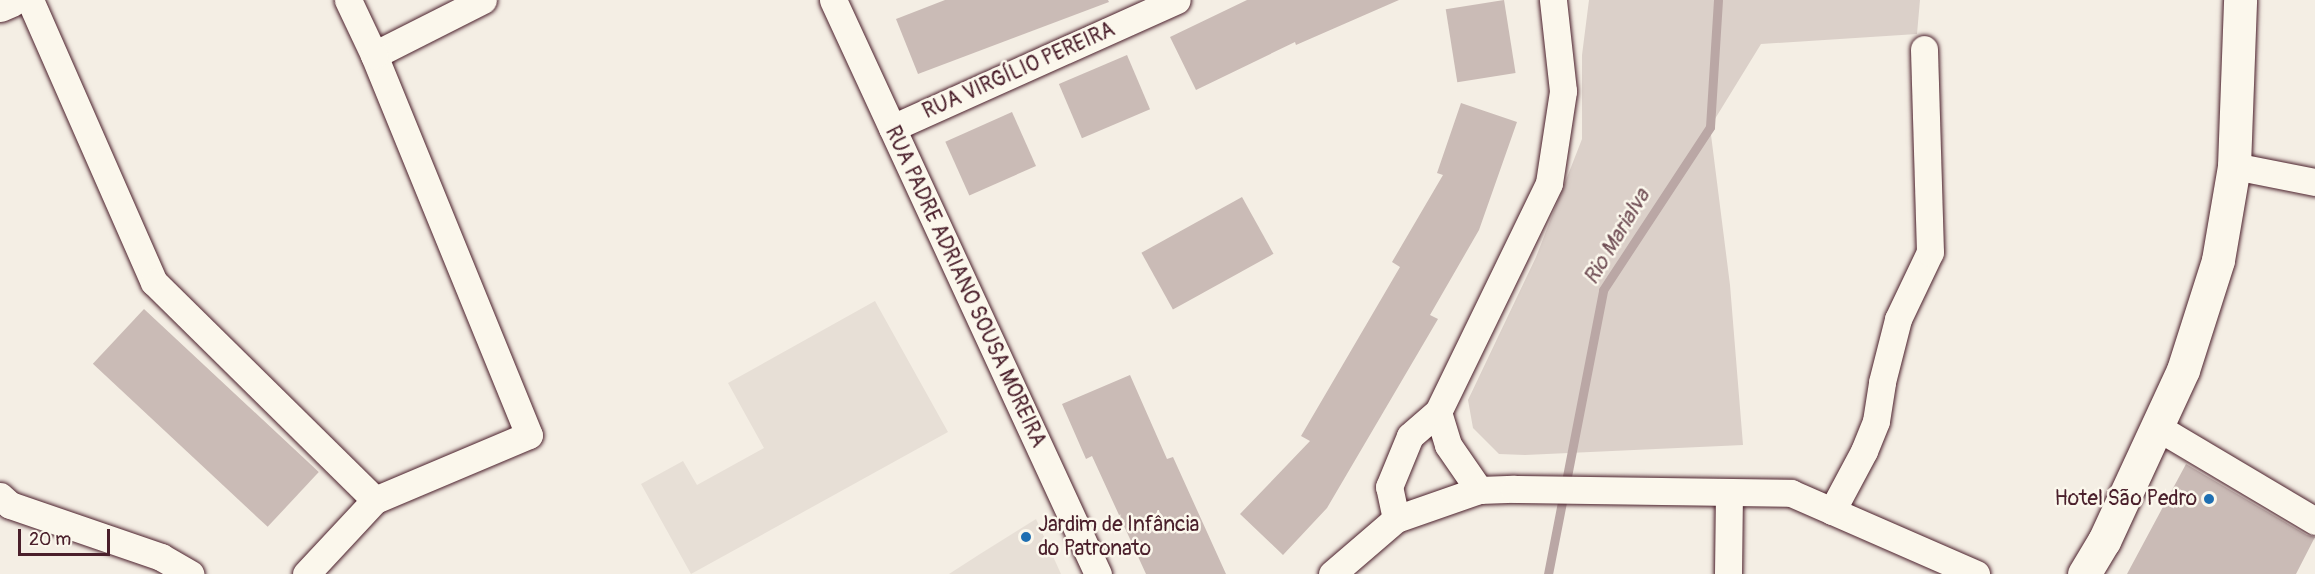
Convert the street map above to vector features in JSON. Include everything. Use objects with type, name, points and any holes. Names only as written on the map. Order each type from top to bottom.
[{"type":"main road","points":[[0,5],[11,0]]},
{"type":"main road","points":[[2084,574],[2103,541],[2183,370],[2218,260],[2234,166],[2240,0]]},
{"type":"street","points":[[30,0],[154,282],[375,500]]},
{"type":"street","points":[[306,574],[375,500],[529,435],[374,55],[348,0]]},
{"type":"street","points":[[374,55],[483,0]]},
{"type":"street","name":"RUA PADRE ADRIANO SOUSA MOREIRA","points":[[833,0],[1098,574]]},
{"type":"street","name":"RUA VIRGÍLIO PEREIRA","points":[[892,128],[1145,7],[1177,0]]},
{"type":"street","points":[[1396,519],[1389,487],[1410,436],[1437,412],[1549,183],[1563,91],[1553,0]]},
{"type":"street","points":[[1832,511],[1864,451],[1876,421],[1886,362],[1898,319],[1930,252],[1924,49]]},
{"type":"street","points":[[2234,166],[2315,182]]},
{"type":"street","points":[[1437,412],[1448,445],[1479,490]]},
{"type":"street","points":[[2157,427],[2315,521]]},
{"type":"street","points":[[1332,574],[1396,519],[1479,490],[1514,489],[1791,493],[1976,574]]},
{"type":"street","points":[[1728,574],[1729,493]]},
{"type":"street","points":[[0,496],[10,505],[161,557],[191,574]]},
{"type":"shaded area","points":[[1589,0],[1920,0],[1917,34],[1761,44],[1710,127],[1730,285],[1743,445],[1525,455],[1499,454],[1473,428],[1468,400],[1536,257],[1582,139],[1582,55]]},
{"type":"shaded area","points":[[875,301],[948,432],[691,574],[641,484],[683,461],[697,485],[764,448],[728,383]]},
{"type":"shaded area","name":"Jardim de Infância do Patronato","points":[[1036,519],[1061,574],[949,574],[980,554]]},
{"type":"building","points":[[945,0],[1108,0],[1109,2],[918,74],[896,19]]},
{"type":"building","points":[[1247,0],[1399,0],[1296,45],[1295,42],[1196,90],[1170,37]]},
{"type":"building","points":[[1504,0],[1516,73],[1457,82],[1446,9]]},
{"type":"building","points":[[1127,55],[1150,109],[1082,138],[1059,84]]},
{"type":"building","points":[[1461,103],[1517,122],[1479,230],[1430,315],[1438,319],[1327,508],[1283,555],[1240,514],[1310,441],[1301,436],[1400,267],[1392,262],[1443,175],[1437,173]]},
{"type":"building","points":[[1012,112],[1036,166],[969,196],[945,142]]},
{"type":"building","points":[[1242,197],[1274,254],[1173,310],[1141,253]]},
{"type":"building","points":[[144,309],[319,472],[268,527],[93,364]]},
{"type":"building","points":[[1130,375],[1167,459],[1173,457],[1226,574],[1146,574],[1092,456],[1086,459],[1062,404]]},
{"type":"building","name":"Hotel São Pedro","points":[[2186,464],[2307,535],[2315,537],[2296,574],[2127,574]]},
{"type":"waterway","name":"Rio Marialva","points":[[1548,574],[1603,290],[1710,127],[1718,0]]},
{"type":"place","name":"Hotel São Pedro","points":[[2209,499]]},
{"type":"place","name":"Jardim de Infância do Patronato","points":[[1026,537]]}]
